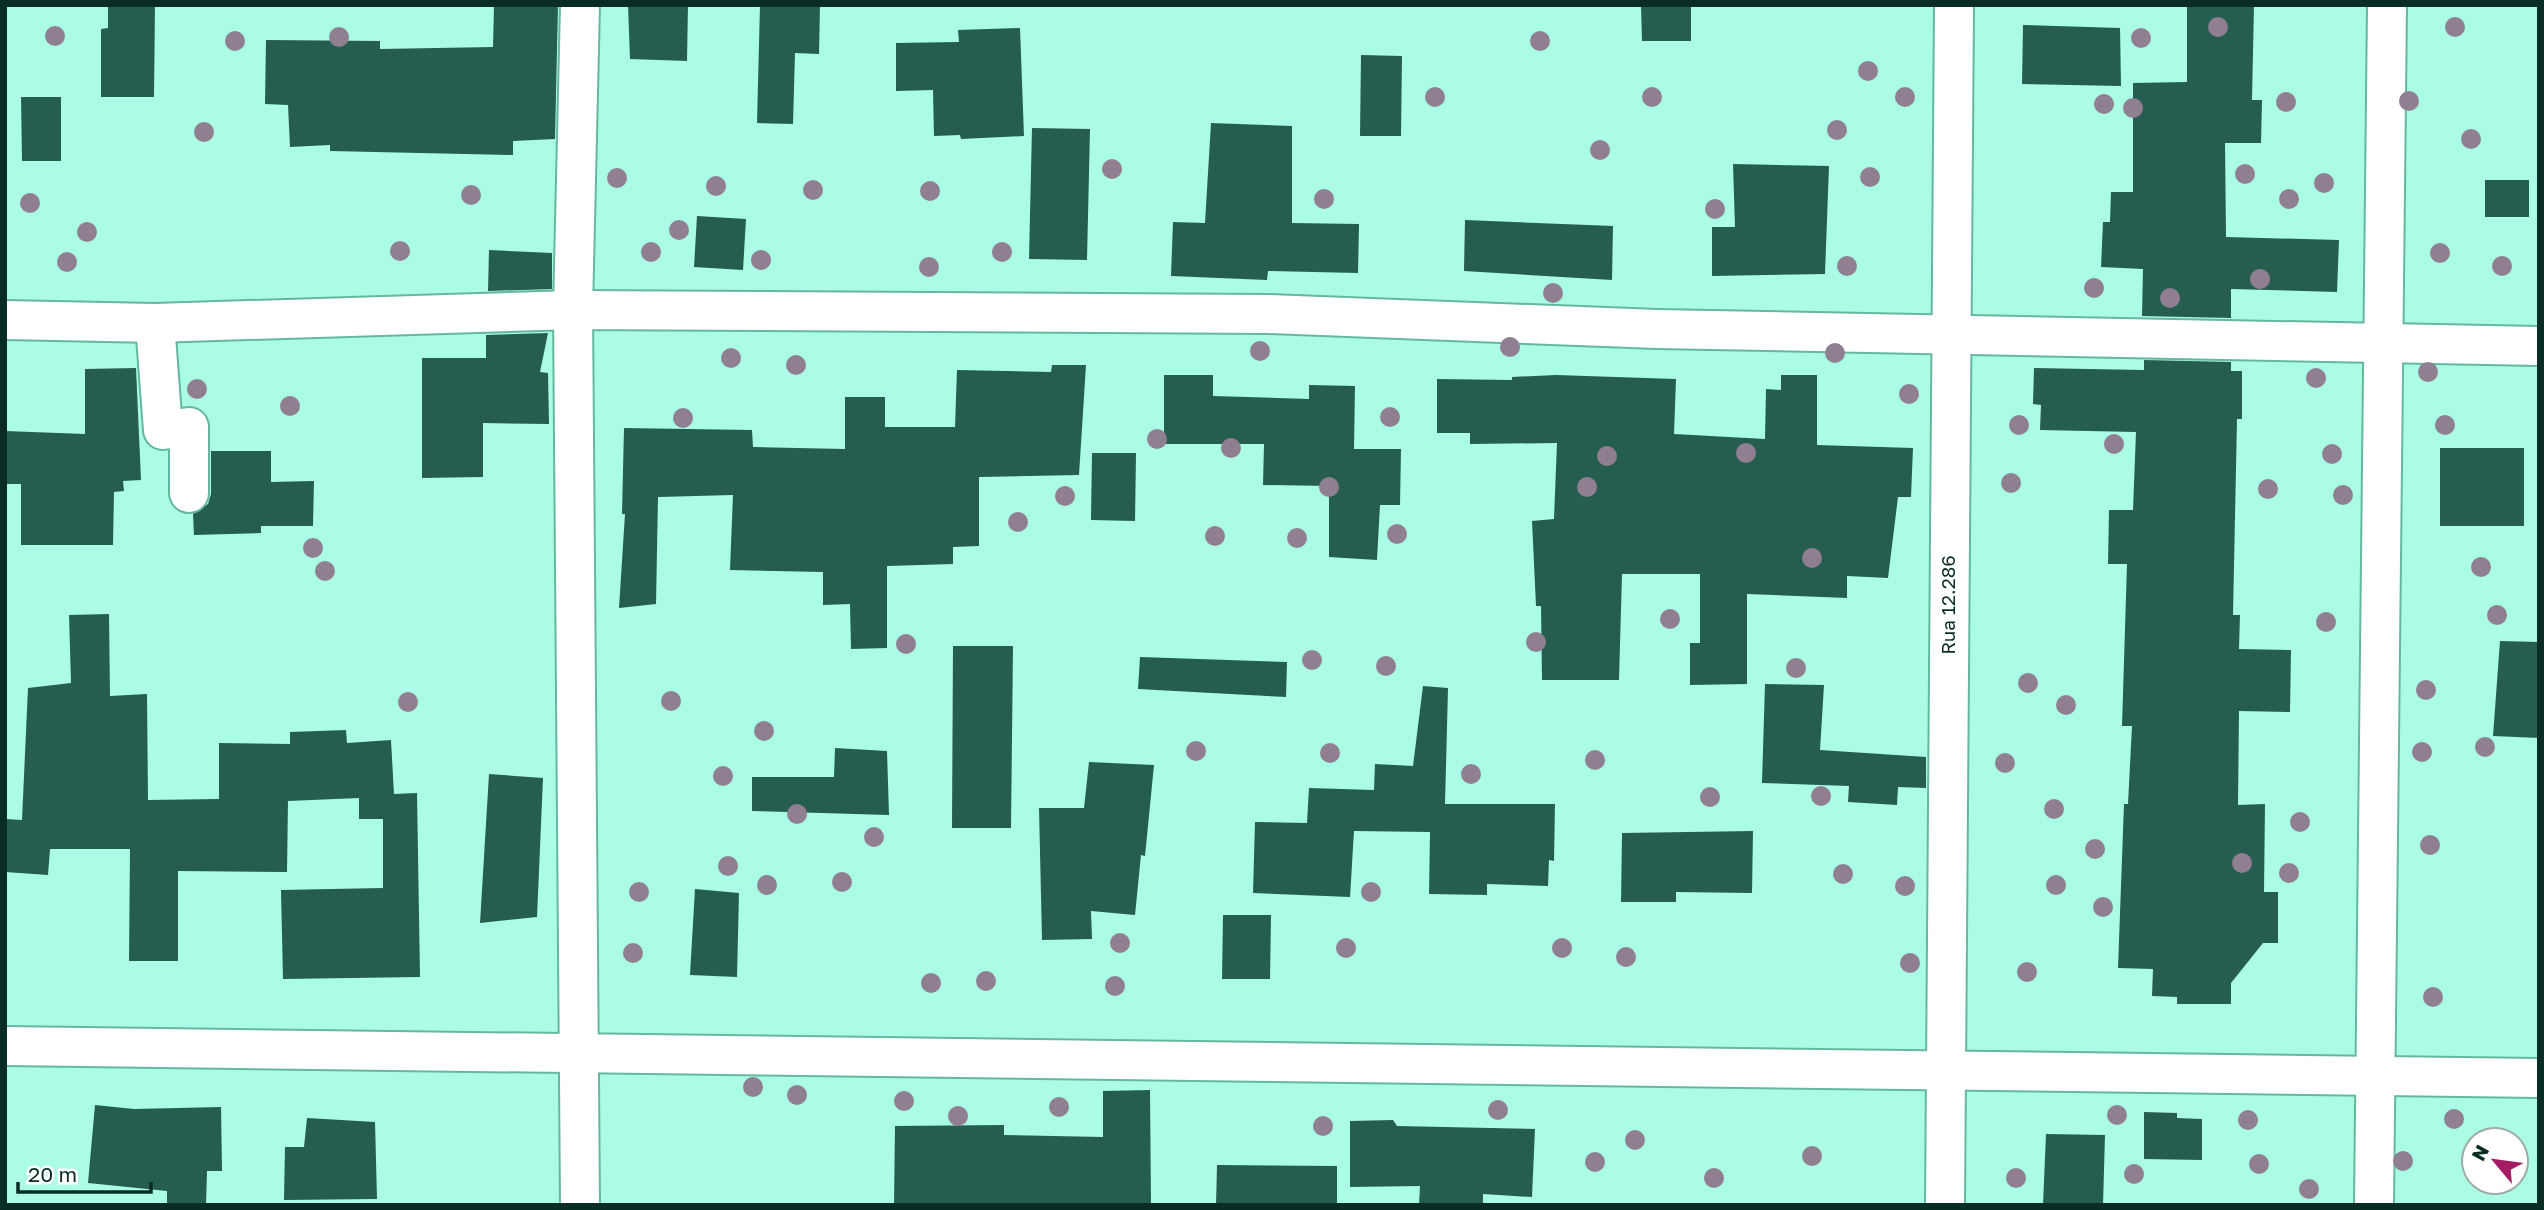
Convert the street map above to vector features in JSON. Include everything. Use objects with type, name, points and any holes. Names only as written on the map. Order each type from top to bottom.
[{"type":"street","points":[[580,5],[573,310],[580,1205]]},
{"type":"street","name":"Rua 12.286","points":[[1945,1205],[1954,5]]},
{"type":"street","points":[[2374,1205],[2387,5]]},
{"type":"street","points":[[5,320],[155,323],[573,310],[1268,314],[1657,328],[2539,346]]},
{"type":"street","points":[[155,323],[163,430],[190,427],[189,493]]},
{"type":"street","points":[[5,1046],[2539,1077]]},
{"type":"building","points":[[108,5],[155,5],[154,97],[101,97],[101,29],[108,28]]},
{"type":"building","points":[[494,5],[558,5],[555,139],[513,141],[513,155],[330,151],[330,145],[290,147],[288,105],[265,104],[266,40],[380,41],[380,49],[493,47]]},
{"type":"building","points":[[628,5],[688,5],[687,61],[630,59]]},
{"type":"building","points":[[760,5],[820,5],[819,54],[795,53],[793,124],[757,123]]},
{"type":"building","points":[[1641,5],[1691,5],[1691,41],[1642,41]]},
{"type":"building","points":[[2187,5],[2254,5],[2252,100],[2262,100],[2261,143],[2225,143],[2226,237],[2339,240],[2337,292],[2231,289],[2231,318],[2142,316],[2143,269],[2101,267],[2103,222],[2110,222],[2111,192],[2133,192],[2133,83],[2187,82]]},
{"type":"building","points":[[2023,25],[2120,28],[2121,86],[2022,84]]},
{"type":"building","points":[[1020,28],[1024,136],[961,139],[960,135],[934,136],[933,90],[896,91],[896,43],[959,42],[958,30]]},
{"type":"building","points":[[1361,55],[1402,56],[1401,136],[1360,136]]},
{"type":"building","points":[[21,97],[61,97],[61,161],[22,161]]},
{"type":"building","points":[[1211,123],[1292,126],[1292,223],[1359,224],[1358,273],[1268,271],[1267,280],[1171,276],[1173,222],[1205,223]]},
{"type":"building","points":[[1032,128],[1090,129],[1087,260],[1029,259]]},
{"type":"building","points":[[1733,164],[1829,166],[1825,274],[1712,276],[1712,227],[1735,227]]},
{"type":"building","points":[[2485,180],[2529,180],[2529,217],[2485,217]]},
{"type":"building","points":[[697,216],[746,219],[743,270],[694,267]]},
{"type":"building","points":[[1465,220],[1613,226],[1612,280],[1464,271]]},
{"type":"building","points":[[489,250],[552,253],[552,289],[488,291]]},
{"type":"building","points":[[548,333],[540,372],[548,373],[549,424],[483,423],[483,477],[422,478],[422,358],[486,358],[486,335]]},
{"type":"building","points":[[2144,360],[2231,362],[2231,371],[2242,371],[2242,419],[2237,419],[2233,615],[2240,615],[2239,649],[2291,650],[2290,712],[2239,711],[2238,805],[2265,804],[2264,892],[2278,892],[2278,943],[2263,943],[2231,983],[2231,1004],[2177,1004],[2177,997],[2152,996],[2153,969],[2118,968],[2124,804],[2128,804],[2132,726],[2122,726],[2127,564],[2108,564],[2109,510],[2133,510],[2136,432],[2040,430],[2041,405],[2033,404],[2034,368],[2144,370]]},
{"type":"building","points":[[1052,365],[1086,365],[1079,475],[979,477],[979,546],[953,547],[953,564],[887,566],[887,648],[851,649],[850,604],[823,605],[823,572],[730,570],[733,495],[658,497],[656,604],[619,608],[625,514],[622,514],[624,428],[752,430],[753,447],[845,449],[845,397],[885,397],[885,427],[955,427],[957,370],[1051,372]]},
{"type":"building","points":[[136,368],[141,480],[123,481],[124,491],[114,492],[113,545],[21,545],[21,484],[5,484],[5,431],[85,434],[85,369]]},
{"type":"building","points":[[1164,375],[1213,375],[1213,396],[1309,399],[1309,385],[1355,386],[1354,449],[1401,449],[1400,505],[1380,505],[1377,560],[1329,557],[1329,486],[1263,485],[1264,444],[1164,444]]},
{"type":"building","points":[[1556,375],[1676,379],[1674,434],[1765,439],[1766,389],[1781,390],[1781,375],[1817,375],[1817,445],[1913,448],[1911,497],[1898,497],[1888,578],[1847,576],[1847,598],[1747,594],[1747,684],[1690,685],[1690,643],[1700,643],[1700,574],[1622,574],[1619,680],[1542,680],[1541,606],[1536,606],[1532,521],[1554,519],[1557,443],[1470,444],[1470,433],[1437,433],[1437,379],[1512,380],[1512,377]]},
{"type":"building","points":[[2440,448],[2524,448],[2524,526],[2440,526]]},
{"type":"building","points":[[211,451],[271,451],[271,482],[314,481],[313,526],[261,526],[261,533],[194,535],[193,514],[208,504],[211,494]]},
{"type":"building","points":[[1092,453],[1136,453],[1135,521],[1091,520]]},
{"type":"building","points":[[109,614],[110,696],[147,694],[148,800],[219,799],[219,743],[290,744],[290,732],[346,730],[347,743],[391,740],[394,794],[417,793],[420,977],[283,979],[281,890],[383,888],[383,819],[359,819],[359,798],[288,801],[287,872],[178,871],[178,961],[129,961],[130,849],[50,849],[48,875],[5,872],[5,819],[22,820],[28,688],[71,683],[69,615]]},
{"type":"building","points":[[2500,641],[2539,642],[2539,738],[2493,736]]},
{"type":"building","points":[[953,646],[1013,646],[1011,828],[952,828]]},
{"type":"building","points":[[1140,657],[1287,662],[1286,697],[1138,689]]},
{"type":"building","points":[[1765,684],[1824,685],[1820,750],[1926,757],[1926,788],[1898,787],[1897,805],[1848,802],[1849,786],[1762,783]]},
{"type":"building","points":[[1423,686],[1448,688],[1445,804],[1555,804],[1554,861],[1549,860],[1548,886],[1487,884],[1487,895],[1429,894],[1430,832],[1354,831],[1350,897],[1253,893],[1255,822],[1307,823],[1309,788],[1374,790],[1375,764],[1413,766]]},
{"type":"building","points":[[835,748],[887,751],[889,815],[752,811],[752,777],[834,777]]},
{"type":"building","points":[[1089,762],[1154,765],[1145,856],[1141,855],[1135,915],[1091,911],[1092,939],[1042,940],[1039,808],[1084,808]]},
{"type":"building","points":[[489,774],[543,778],[537,917],[480,923]]},
{"type":"building","points":[[1753,831],[1752,893],[1676,892],[1676,902],[1621,902],[1622,833]]},
{"type":"building","points":[[695,889],[739,893],[737,977],[690,975]]},
{"type":"building","points":[[1223,915],[1271,915],[1270,979],[1222,979]]},
{"type":"building","points":[[1150,1090],[1151,1205],[894,1205],[895,1126],[1004,1125],[1004,1135],[1103,1137],[1103,1091]]},
{"type":"building","points":[[95,1105],[134,1109],[221,1107],[222,1171],[207,1171],[206,1205],[167,1205],[167,1191],[88,1183]]},
{"type":"building","points":[[2144,1112],[2177,1113],[2177,1118],[2202,1119],[2202,1160],[2144,1159]]},
{"type":"building","points":[[307,1118],[375,1122],[377,1199],[284,1200],[285,1147],[304,1147]]},
{"type":"building","points":[[1393,1120],[1397,1126],[1535,1129],[1532,1197],[1483,1194],[1483,1205],[1419,1205],[1420,1186],[1350,1187],[1350,1121]]},
{"type":"building","points":[[2046,1134],[2105,1135],[2103,1205],[2043,1205]]},
{"type":"building","points":[[1217,1165],[1337,1166],[1337,1205],[1216,1205]]}]
